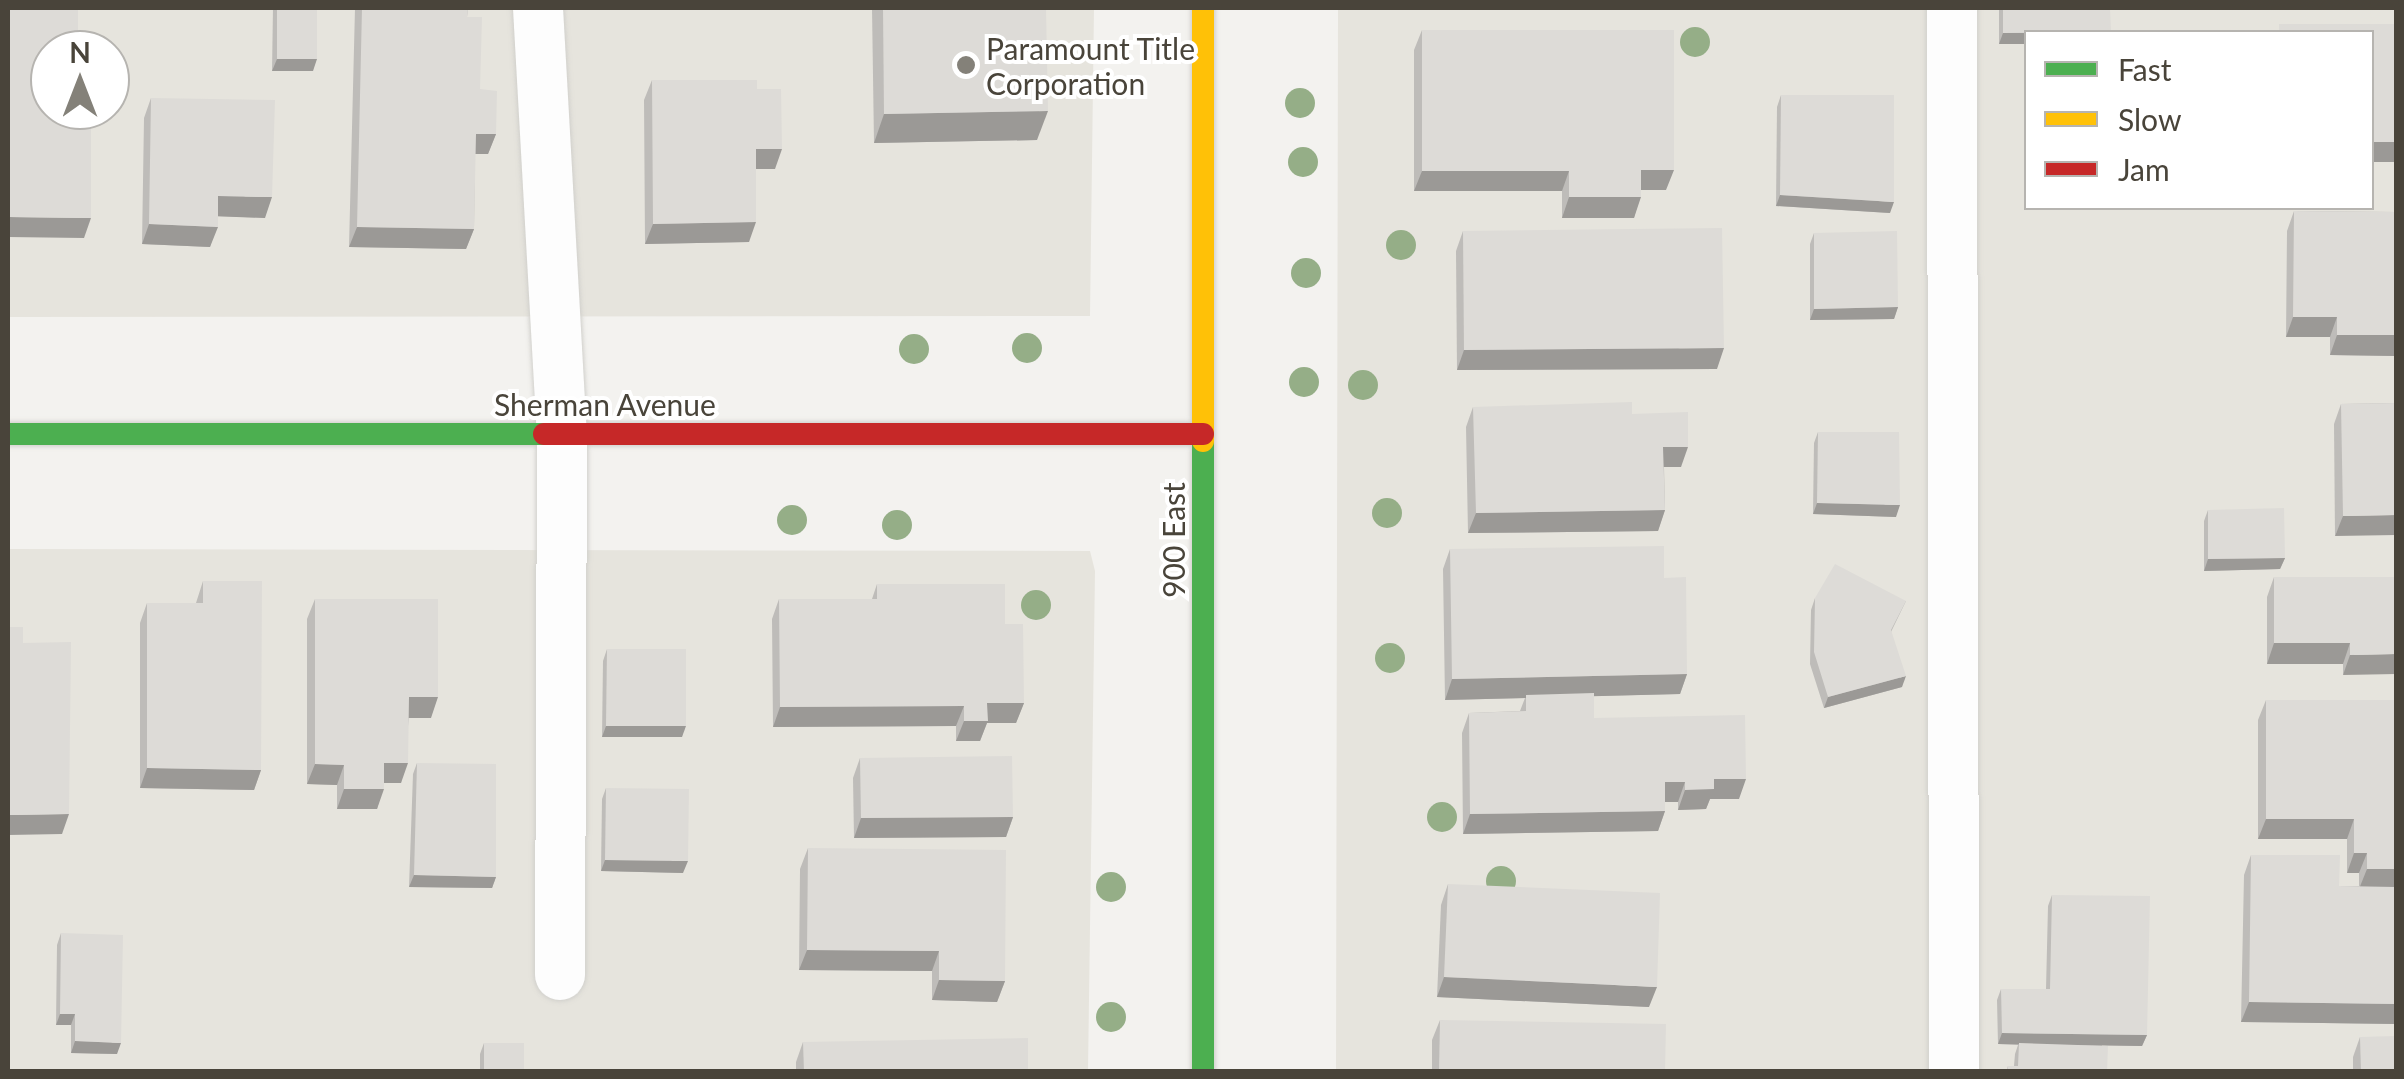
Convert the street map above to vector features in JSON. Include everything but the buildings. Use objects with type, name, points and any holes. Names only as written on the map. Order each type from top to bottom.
[{"type":"street","name":"900 East","points":[[1203,8],[1203,1072]]},
{"type":"street","name":"Sherman Avenue","points":[[8,434],[1203,434]]},
{"type":"lane","points":[[538,8],[562,434],[560,975]]},
{"type":"lane","points":[[1952,8],[1954,1072]]},
{"type":"shaded area","points":[[8,8],[1094,8],[1090,316],[8,317]]},
{"type":"shaded area","points":[[1338,8],[2396,8],[2396,1071],[1336,1072]]},
{"type":"shaded area","points":[[8,549],[1090,551],[1095,571],[1088,1071],[8,1071]]},
{"type":"traffic: fast","points":[[8,434],[544,434]]},
{"type":"traffic: fast","points":[[1203,441],[1203,1072]]},
{"type":"traffic: slow","points":[[1203,8],[1203,441]]},
{"type":"traffic: jam","points":[[544,434],[1203,434]]},
{"type":"place","name":"Paramount Title Corporation","points":[[966,65]]}]
